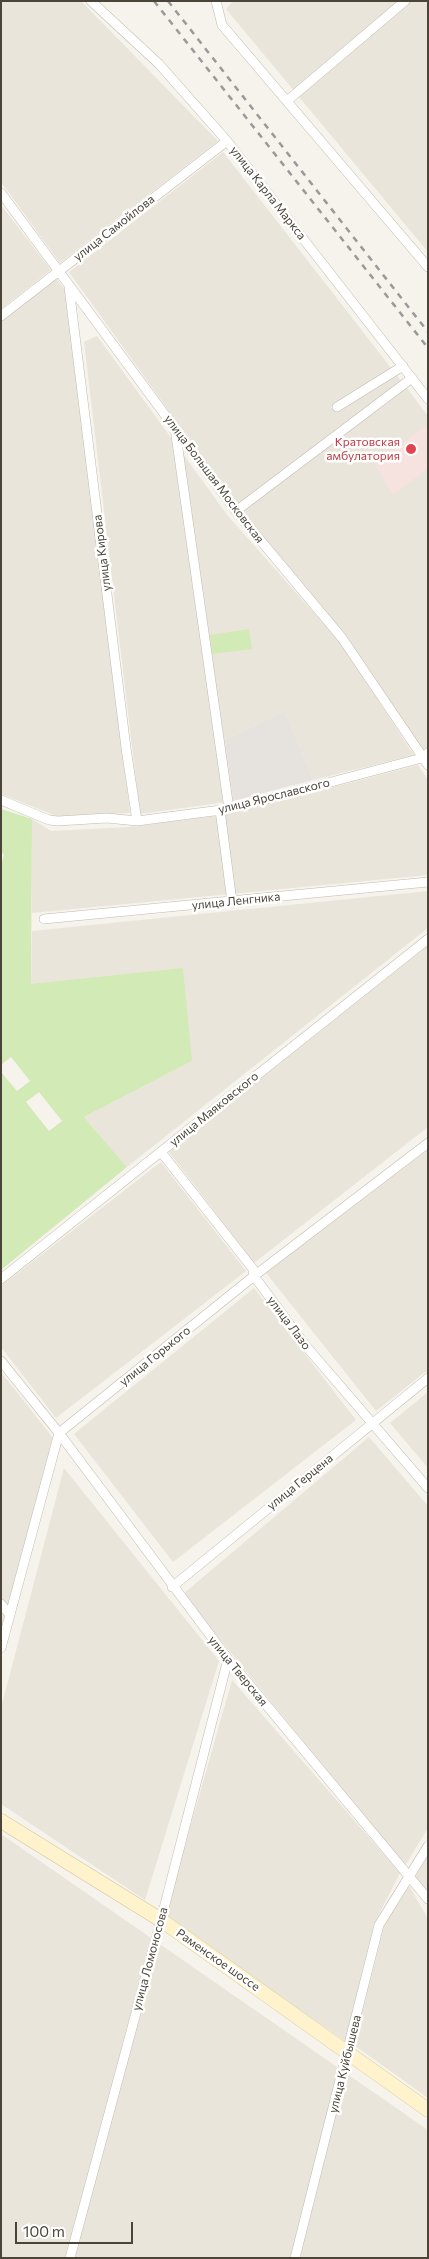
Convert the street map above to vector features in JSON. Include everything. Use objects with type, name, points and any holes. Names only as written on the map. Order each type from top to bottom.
[{"type":"main road","name":"Раменское шоссе","points":[[1,1821],[161,1920],[348,2051],[428,2110]]},
{"type":"street","name":"улица Карла Маркса","points":[[91,1],[159,64],[227,140],[428,399]]},
{"type":"street","points":[[216,1],[222,25],[229,34],[428,267]]},
{"type":"street","points":[[288,101],[405,1]]},
{"type":"street","name":"улица Самойлова","points":[[1,316],[227,140]]},
{"type":"street","name":"улица Большая Московская","points":[[1,193],[236,512],[342,638],[426,759]]},
{"type":"street","name":"улица Кирова","points":[[69,284],[126,748],[137,821]]},
{"type":"street","points":[[337,407],[403,366]]},
{"type":"street","points":[[236,512],[412,378]]},
{"type":"street","points":[[175,428],[225,810],[232,902]]},
{"type":"street","name":"улица Ярославского","points":[[1,800],[49,820],[107,818],[137,821],[225,810],[426,759]]},
{"type":"street","name":"улица Ленгника","points":[[44,919],[428,882]]},
{"type":"street","name":"улица Маяковского","points":[[1,1279],[428,939]]},
{"type":"street","name":"улица Горького","points":[[59,1433],[254,1276],[428,1143]]},
{"type":"street","name":"улица Лазо","points":[[161,1152],[253,1269],[254,1276],[305,1345],[428,1488]]},
{"type":"street","name":"улица Тверская","points":[[1,1361],[59,1433],[172,1587],[228,1659],[351,1809],[428,1899]]},
{"type":"street","name":"улица Герцена","points":[[172,1587],[428,1378]]},
{"type":"street","points":[[1,1648],[59,1433]]},
{"type":"street","points":[[1,1604],[10,1615]]},
{"type":"street","name":"улица Ломоносова","points":[[70,2258],[161,1920],[228,1659]]},
{"type":"street","name":"улица Куйбышева","points":[[295,2258],[380,1925],[428,1846]]},
{"type":"shaded area","points":[[1,1],[81,1],[218,141],[60,263],[1,182]]},
{"type":"shaded area","points":[[233,1],[428,1],[428,252],[226,9]]},
{"type":"shaded area","points":[[223,152],[402,382],[238,507],[69,272]]},
{"type":"shaded area","points":[[1,205],[51,270],[1,309]]},
{"type":"shaded area","points":[[56,278],[66,291],[130,813],[59,817],[1,794],[1,321]]},
{"type":"shaded area","points":[[97,336],[228,516],[339,641],[414,755],[313,780],[285,711],[225,740],[233,801],[140,814],[84,342]]},
{"type":"shaded area","points":[[406,387],[428,416],[428,747],[423,751],[345,635],[242,511]]},
{"type":"shaded area","name":"Кратовская амбулатория","points":[[428,424],[428,468],[393,495],[375,465]]},
{"type":"shaded area","points":[[285,711],[313,780],[233,801],[225,740]]},
{"type":"shaded area","points":[[418,765],[428,780],[428,875],[32,913],[32,819],[51,831],[128,827],[230,814]]},
{"type":"shaded area","points":[[428,891],[428,928],[127,1167],[84,1117],[192,1061],[31,984],[32,931]]},
{"type":"shaded area","points":[[428,945],[428,1127],[254,1263],[169,1152]]},
{"type":"shaded area","points":[[428,1148],[428,1370],[376,1411],[266,1273]]},
{"type":"shaded area","points":[[161,1162],[246,1271],[56,1418],[1,1347],[1,1286]]},
{"type":"shaded area","points":[[254,1288],[356,1420],[173,1562],[74,1434]]},
{"type":"shaded area","points":[[1,1372],[53,1438],[1,1631]]},
{"type":"shaded area","points":[[428,1392],[428,1468],[390,1423]]},
{"type":"shaded area","points":[[369,1437],[428,1506],[428,1828],[405,1866],[183,1594]]},
{"type":"shaded area","points":[[64,1468],[219,1661],[145,1900],[1,1804],[1,1708]]},
{"type":"shaded area","points":[[232,1680],[400,1873],[374,1924],[345,2041],[165,1916]]},
{"type":"shaded area","points":[[1,1834],[428,2130],[428,2258],[1,2258]]},
{"type":"shaded area","points":[[428,1843],[428,1895],[410,1872]]},
{"type":"shaded area","points":[[407,1882],[428,1919],[428,2098],[354,2045],[384,1927]]},
{"type":"green space","points":[[249,629],[252,649],[212,654],[210,635]]},
{"type":"green space","points":[[1,809],[32,819],[31,984],[183,968],[192,1061],[84,1117],[127,1167],[1,1270],[1,1072],[17,1091],[30,1081],[11,1057],[1,1065],[1,866],[4,855],[1,851]],"holes":[[[39,1092],[62,1121],[49,1131],[26,1102]]]},
{"type":"railway","points":[[154,1],[428,348]]},
{"type":"railway","points":[[168,1],[428,332]]},
{"type":"place","name":"Кратовская амбулатория","points":[[411,449]]}]
